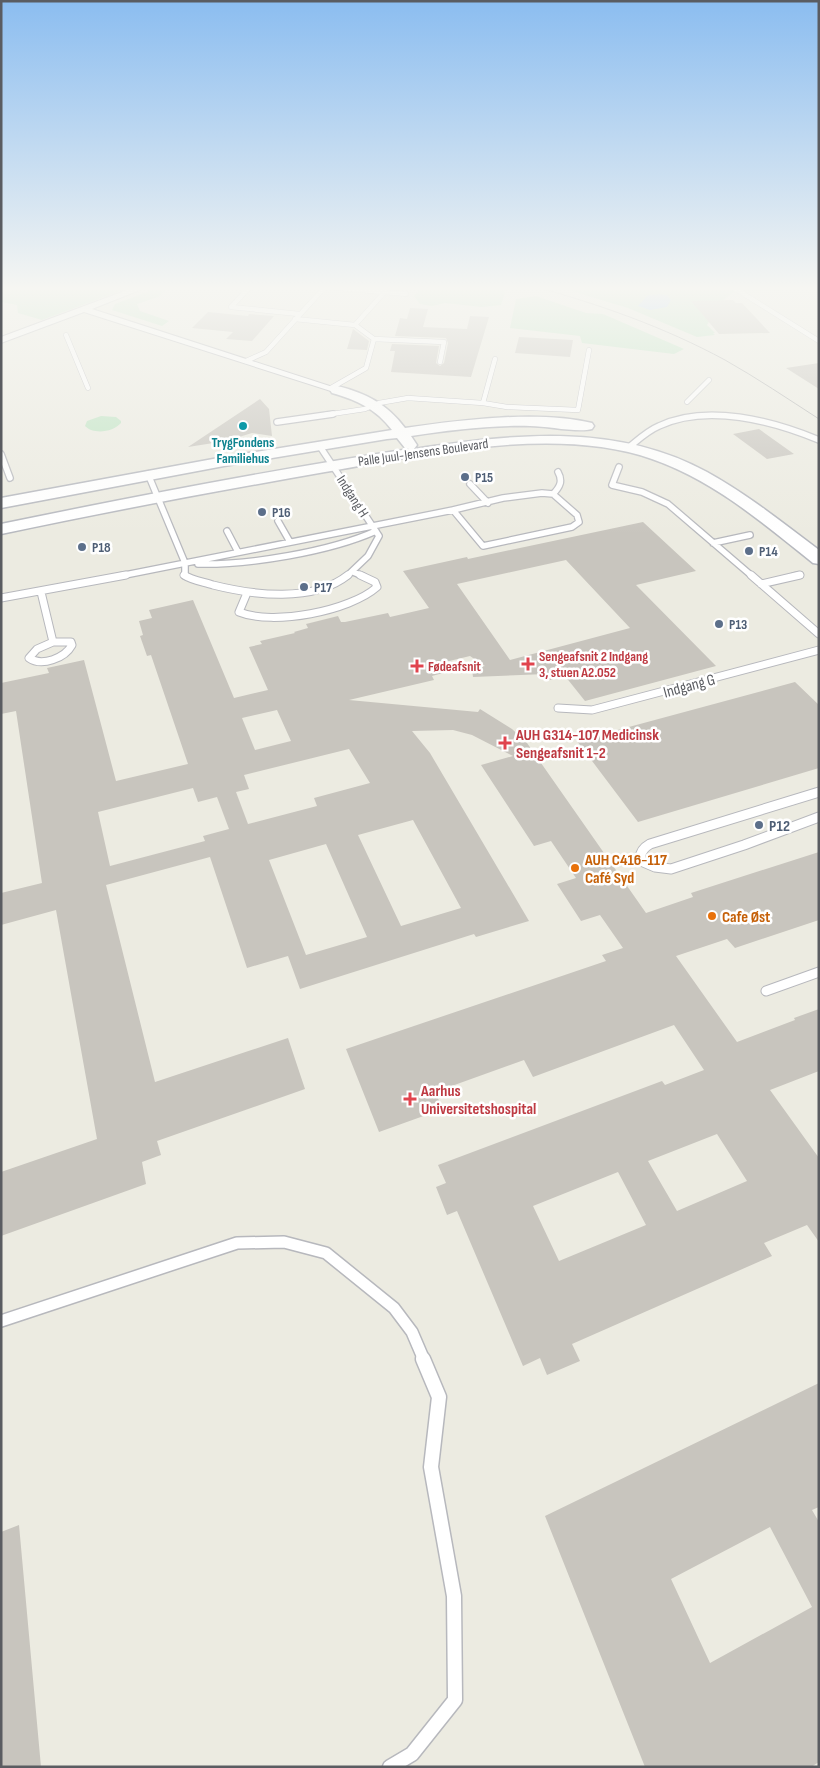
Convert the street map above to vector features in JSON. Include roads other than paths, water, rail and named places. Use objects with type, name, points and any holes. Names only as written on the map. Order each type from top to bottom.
[{"type":"street","points":[[270,369],[334,389],[388,415],[415,453]]},
{"type":"street","points":[[370,406],[383,436],[397,456]]},
{"type":"street","name":"Palle Juul-Jensens Boulevard","points":[[1,503],[148,474],[319,445],[462,425],[518,421],[550,422],[612,430],[670,446],[713,468],[760,499],[819,545]]},
{"type":"street","name":"Palle Juul-Jensens Boulevard","points":[[1,529],[157,497],[415,453],[495,442],[532,440],[583,441],[628,448],[679,464],[718,484],[742,500],[819,559]]},
{"type":"lane","points":[[80,369],[88,388]]},
{"type":"lane","points":[[334,389],[365,369]]},
{"type":"lane","points":[[483,404],[492,369]]},
{"type":"lane","points":[[277,422],[411,398],[524,408],[578,410],[586,369]]},
{"type":"lane","points":[[686,402],[709,380]]},
{"type":"lane","points":[[628,448],[659,425],[673,421],[711,417],[756,420],[775,424],[819,440]]},
{"type":"lane","name":"Indgang H","points":[[319,445],[374,528]]},
{"type":"lane","points":[[1,454],[10,478]]},
{"type":"lane","points":[[618,467],[612,485],[642,492],[677,510],[819,634]]},
{"type":"lane","points":[[553,494],[560,487],[561,477],[558,472]]},
{"type":"lane","points":[[148,474],[185,563],[184,576],[247,593],[269,594],[305,591],[334,583],[353,572],[378,542],[378,536],[374,528]]},
{"type":"lane","points":[[470,484],[488,503]]},
{"type":"lane","points":[[1,598],[41,592],[290,542],[374,528],[453,510],[532,494],[553,494],[577,515],[579,522],[576,525],[483,546],[453,510]]},
{"type":"lane","points":[[278,521],[290,542]]},
{"type":"lane","points":[[185,563],[211,565],[263,559],[358,540],[374,528]]},
{"type":"lane","points":[[227,531],[238,552]]},
{"type":"lane","points":[[713,543],[750,535]]},
{"type":"lane","points":[[247,593],[239,612],[248,616],[262,618],[310,614],[363,598],[374,592],[377,587],[375,582],[353,572]]},
{"type":"lane","points":[[761,584],[800,575]]},
{"type":"lane","points":[[41,592],[54,642]]},
{"type":"lane","points":[[54,642],[70,642],[72,645],[70,651],[60,657],[36,661],[28,658],[37,648],[54,642]]},
{"type":"lane","name":"Indgang G","points":[[558,708],[592,710],[819,650]]},
{"type":"lane","points":[[819,792],[650,844],[644,847],[640,856],[641,861],[648,865],[671,869],[744,845],[819,817]]},
{"type":"lane","points":[[766,991],[819,972]]},
{"type":"lane","points":[[1,1322],[237,1243],[284,1242],[326,1253],[394,1308],[412,1332],[439,1397],[431,1467],[454,1596],[455,1700],[412,1754],[390,1767]]},
{"type":"tram line","points":[[739,369],[819,419]]},
{"type":"place","name":"TrygFondens Familiehus","points":[[243,426]]},
{"type":"place","name":"P15","points":[[465,477]]},
{"type":"place","name":"P16","points":[[262,512]]},
{"type":"place","name":"P18","points":[[82,547]]},
{"type":"place","name":"P14","points":[[749,551]]},
{"type":"place","name":"P17","points":[[304,587]]},
{"type":"place","name":"P13","points":[[719,624]]},
{"type":"place","name":"Sengeafsnit 2 Indgang 3, stuen A2.052","points":[[528,664]]},
{"type":"place","name":"Fødeafsnit","points":[[417,666]]},
{"type":"place","name":"AUH G314-107 Medicinsk Sengeafsnit 1-2","points":[[505,743]]},
{"type":"place","name":"P12","points":[[759,825]]},
{"type":"place","name":"AUH C416-117 Café Syd","points":[[575,868]]},
{"type":"place","name":"Cafe Øst","points":[[712,916]]},
{"type":"place","name":"Aarhus Universitetshospital","points":[[410,1099]]}]
